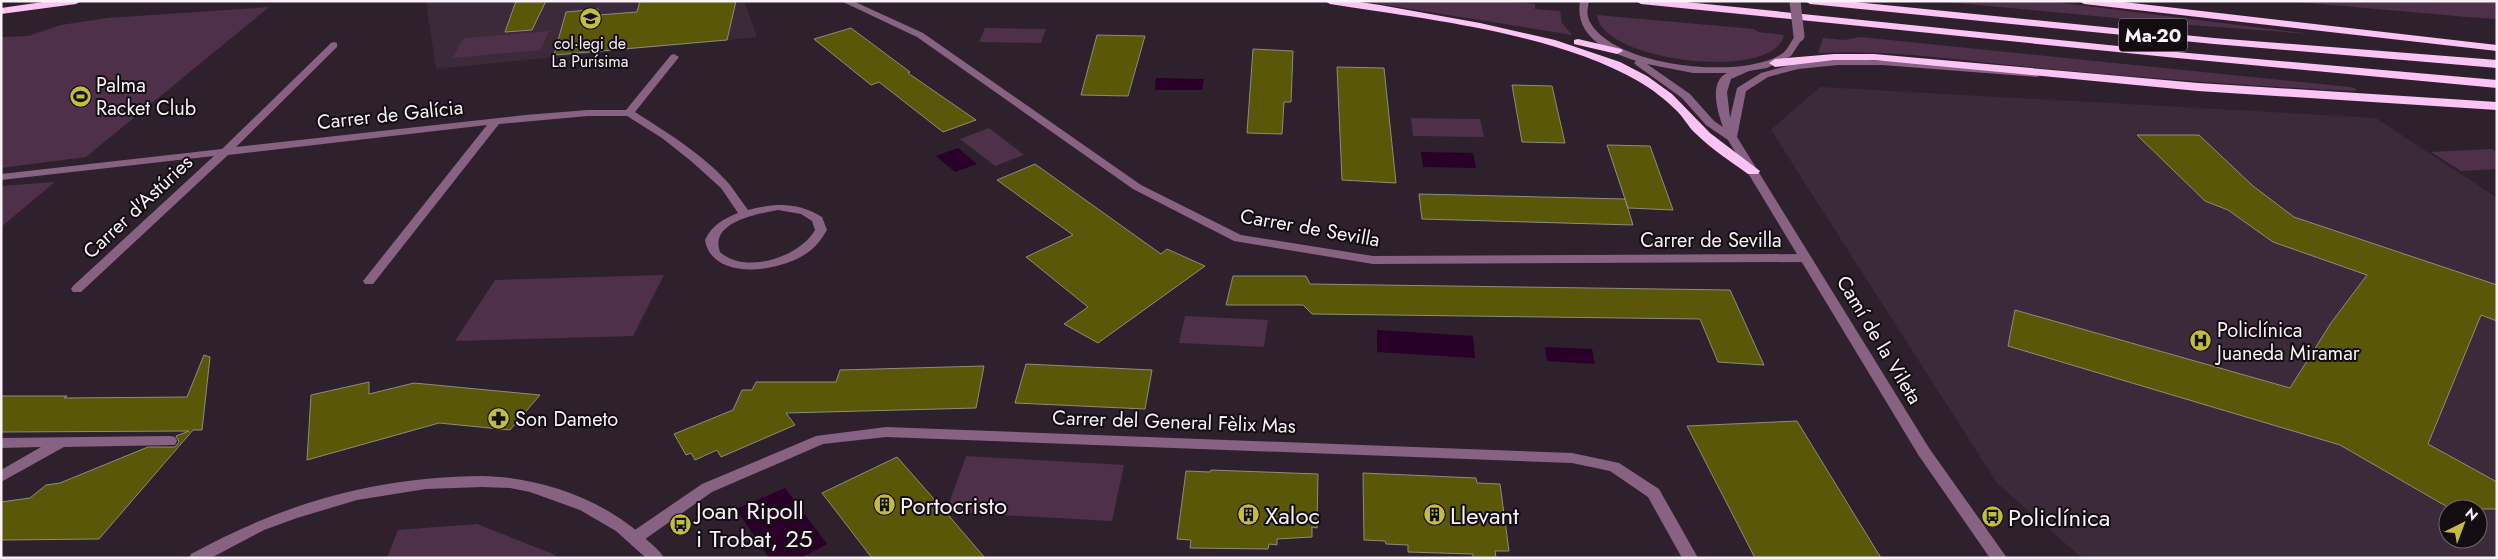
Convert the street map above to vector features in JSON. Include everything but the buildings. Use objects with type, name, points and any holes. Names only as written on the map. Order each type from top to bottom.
[{"type":"highway","points":[[1,7],[54,1]]},
{"type":"highway","points":[[1,11],[76,1]]},
{"type":"highway","points":[[1330,1],[1522,31],[1621,53]]},
{"type":"highway","name":"Ma-20","points":[[1641,1],[2177,55],[2497,84]]},
{"type":"highway","name":"Ma-20","points":[[1810,1],[2205,40],[2497,64]]},
{"type":"highway","points":[[2084,1],[2497,48]]},
{"type":"highway","points":[[1380,8],[1526,38],[1611,63],[1641,78],[1663,93],[1683,110],[1698,129],[1753,171]]},
{"type":"highway","points":[[1775,63],[1860,57],[2198,87],[2497,106]]},
{"type":"street","name":"Carrer de Sevilla","points":[[845,1],[920,35],[1137,187],[1238,238],[1373,260],[1806,258]]},
{"type":"street","name":"Camí de la Vileta","points":[[1585,1],[1583,12],[1588,29],[1621,53],[1672,85],[1686,96],[1710,123],[1732,138]]},
{"type":"street","points":[[1621,53],[1693,70],[1745,70],[1775,63],[1793,52],[1798,46],[1799,36],[1795,1]]},
{"type":"street","name":"Carrer d'Astúries","points":[[77,289],[225,152],[334,44]]},
{"type":"street","points":[[674,58],[629,113],[666,136],[695,159],[725,186],[744,213]]},
{"type":"street","points":[[1732,138],[1741,90],[1756,77],[1790,68],[1859,62],[2003,74],[2060,75]]},
{"type":"street","name":"Camí de la Vileta","points":[[1745,70],[1727,77],[1720,90],[1720,99],[1732,138],[1924,452],[1999,558]]},
{"type":"street","name":"Carrer de Galícia","points":[[1,178],[496,122],[588,113],[629,113]]},
{"type":"street","points":[[369,281],[496,122]]},
{"type":"street","points":[[770,208],[795,208],[808,212],[817,218],[821,227],[819,236],[812,246],[783,261],[765,265],[731,263],[719,258],[712,250],[712,240],[718,230],[729,221],[744,213],[770,208]]},
{"type":"street","name":"Carrer del General Fèlix Mas","points":[[635,538],[707,488],[821,439],[886,432],[1572,458],[1614,467],[1654,493],[1690,558]]},
{"type":"street","points":[[1,443],[170,441]]},
{"type":"street","points":[[1,477],[61,442]]},
{"type":"street","points":[[197,558],[283,515],[346,495],[429,482],[481,481],[517,484],[570,499],[621,526],[656,558]]},
{"type":"shaded area","name":"col·legi de La Purísima","points":[[426,1],[744,1],[757,37],[436,69]]},
{"type":"shaded area","points":[[1361,1],[1501,1],[1535,4],[1535,9],[1560,11],[1562,23],[1572,35]]},
{"type":"shaded area","points":[[1936,1],[2047,1],[2310,34],[2178,24]]},
{"type":"shaded area","points":[[2285,1],[2497,1],[2497,19],[2467,17]]},
{"type":"shaded area","name":"Palma Racket Club","points":[[269,7],[86,157],[1,168],[1,37],[28,36],[61,25],[107,18]]},
{"type":"shaded area","points":[[1597,15],[1754,29],[1758,32],[1784,35],[1774,50],[1752,58],[1722,62],[1689,60],[1656,54],[1627,45],[1606,31]]},
{"type":"shaded area","points":[[985,28],[1046,29],[1041,43],[979,42]]},
{"type":"shaded area","points":[[549,31],[540,50],[452,58],[464,38]]},
{"type":"shaded area","points":[[1860,37],[2357,89],[2355,91],[2315,89],[2156,78],[1900,54],[1818,53],[1823,38],[1844,40]]},
{"type":"shaded area","points":[[1156,78],[1204,79],[1202,90],[1155,90]]},
{"type":"shaded area","name":"Policlínica Juaneda Miramar","points":[[1820,87],[2376,118],[2497,198],[2497,558],[2082,558],[1997,483],[1771,130]]},
{"type":"shaded area","points":[[1411,118],[1480,119],[1484,137],[1413,136]]},
{"type":"shaded area","points":[[989,128],[1024,155],[995,166],[960,139]]},
{"type":"shaded area","points":[[958,148],[977,164],[955,172],[936,156]]},
{"type":"shaded area","points":[[2492,149],[2497,152],[2497,169],[2461,171],[2431,152]]},
{"type":"shaded area","points":[[1421,152],[1473,153],[1476,168],[1423,167]]},
{"type":"shaded area","points":[[55,182],[1,227],[1,186]]},
{"type":"shaded area","points":[[664,275],[633,336],[455,341],[495,280]]},
{"type":"shaded area","points":[[1185,316],[1268,320],[1264,347],[1179,343]]},
{"type":"shaded area","points":[[1377,330],[1473,336],[1475,358],[1377,352]]},
{"type":"shaded area","points":[[1545,347],[1592,349],[1595,364],[1547,361]]},
{"type":"shaded area","points":[[966,456],[1124,465],[1112,521],[946,512]]},
{"type":"shaded area","points":[[785,488],[827,544],[801,558],[769,558],[736,509]]},
{"type":"shaded area","points":[[477,524],[553,554],[557,558],[387,558],[398,530]]},
{"type":"place","name":"col·legi de La Purísima","points":[[590,19]]},
{"type":"place","name":"Palma Racket Club","points":[[80,97]]},
{"type":"place","name":"Policlínica Juaneda Miramar","points":[[2201,341]]},
{"type":"place","name":"Son Dameto","points":[[499,419]]},
{"type":"place","name":"Portocristo","points":[[884,505]]},
{"type":"place","name":"Xaloc","points":[[1249,515]]},
{"type":"place","name":"Llevant","points":[[1434,515]]},
{"type":"place","name":"Policlínica","points":[[1992,517]]},
{"type":"place","name":"Joan Ripoll i Trobat, 25","points":[[680,524]]}]
